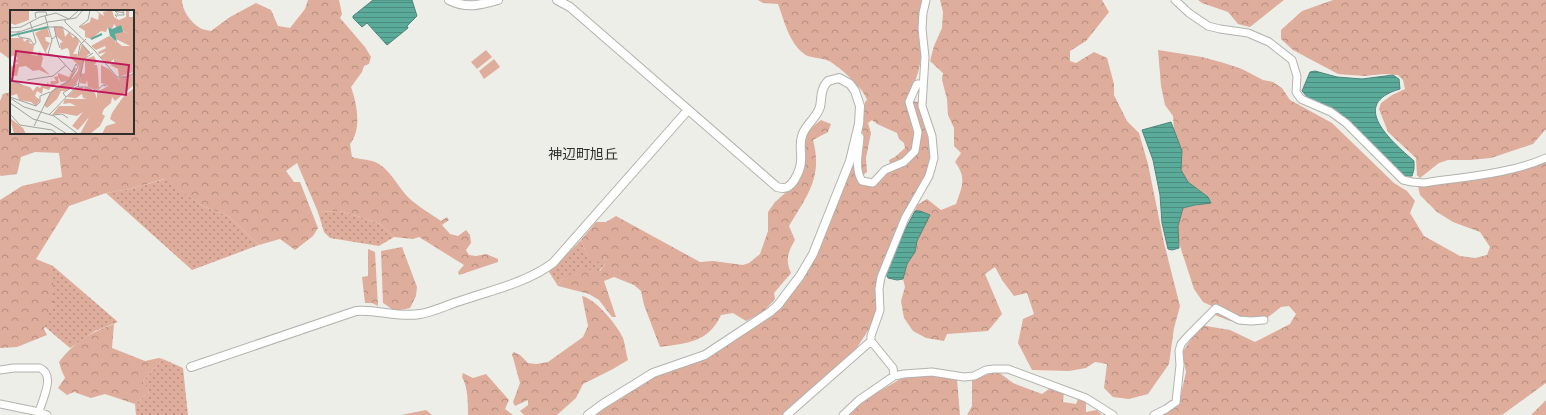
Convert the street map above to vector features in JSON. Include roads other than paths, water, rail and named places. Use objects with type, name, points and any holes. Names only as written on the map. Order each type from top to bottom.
[{"type":"street","points":[[449,0],[456,4],[468,6],[480,5],[498,0]]},
{"type":"street","points":[[558,0],[570,7],[777,187],[782,188],[789,186],[794,179],[801,161],[800,151],[802,135],[816,117],[820,107],[822,89],[828,81],[839,78],[850,84],[855,91],[860,106],[859,124],[850,161],[813,254],[800,276],[778,305],[770,312],[705,355],[653,372],[588,415]]},
{"type":"street","points":[[787,415],[870,341],[880,310],[879,289],[881,277],[905,218],[929,176],[934,158],[932,136],[922,106],[924,57],[922,29],[926,0]]},
{"type":"street","points":[[1175,0],[1189,13],[1208,26],[1248,33],[1269,42],[1292,60],[1297,76],[1296,92],[1301,99],[1331,112],[1346,123],[1403,180],[1412,182],[1431,182],[1514,169],[1530,165],[1546,158]]},
{"type":"street","points":[[856,135],[860,137],[859,176],[862,181],[873,183],[885,170],[904,162],[915,151],[918,132],[909,102],[918,84],[922,84]]},
{"type":"street","points":[[191,367],[356,311],[369,310],[398,316],[420,314],[521,281],[539,273],[558,258],[688,110]]},
{"type":"street","points":[[1154,415],[1176,402],[1180,365],[1179,351],[1181,344],[1216,308],[1239,320],[1251,322],[1264,320]]},
{"type":"street","points":[[870,341],[893,368],[894,376]]},
{"type":"street","points":[[0,370],[14,368],[40,368],[44,370],[48,381],[39,412]]},
{"type":"street","points":[[843,415],[871,391],[894,376],[932,372],[964,377],[974,376],[986,370],[994,369],[1008,369],[1086,398],[1113,415]]},
{"type":"street","points":[[0,404],[47,415]]},
{"type":"district","name":"神辺町旭丘","points":[[583,154]]}]
